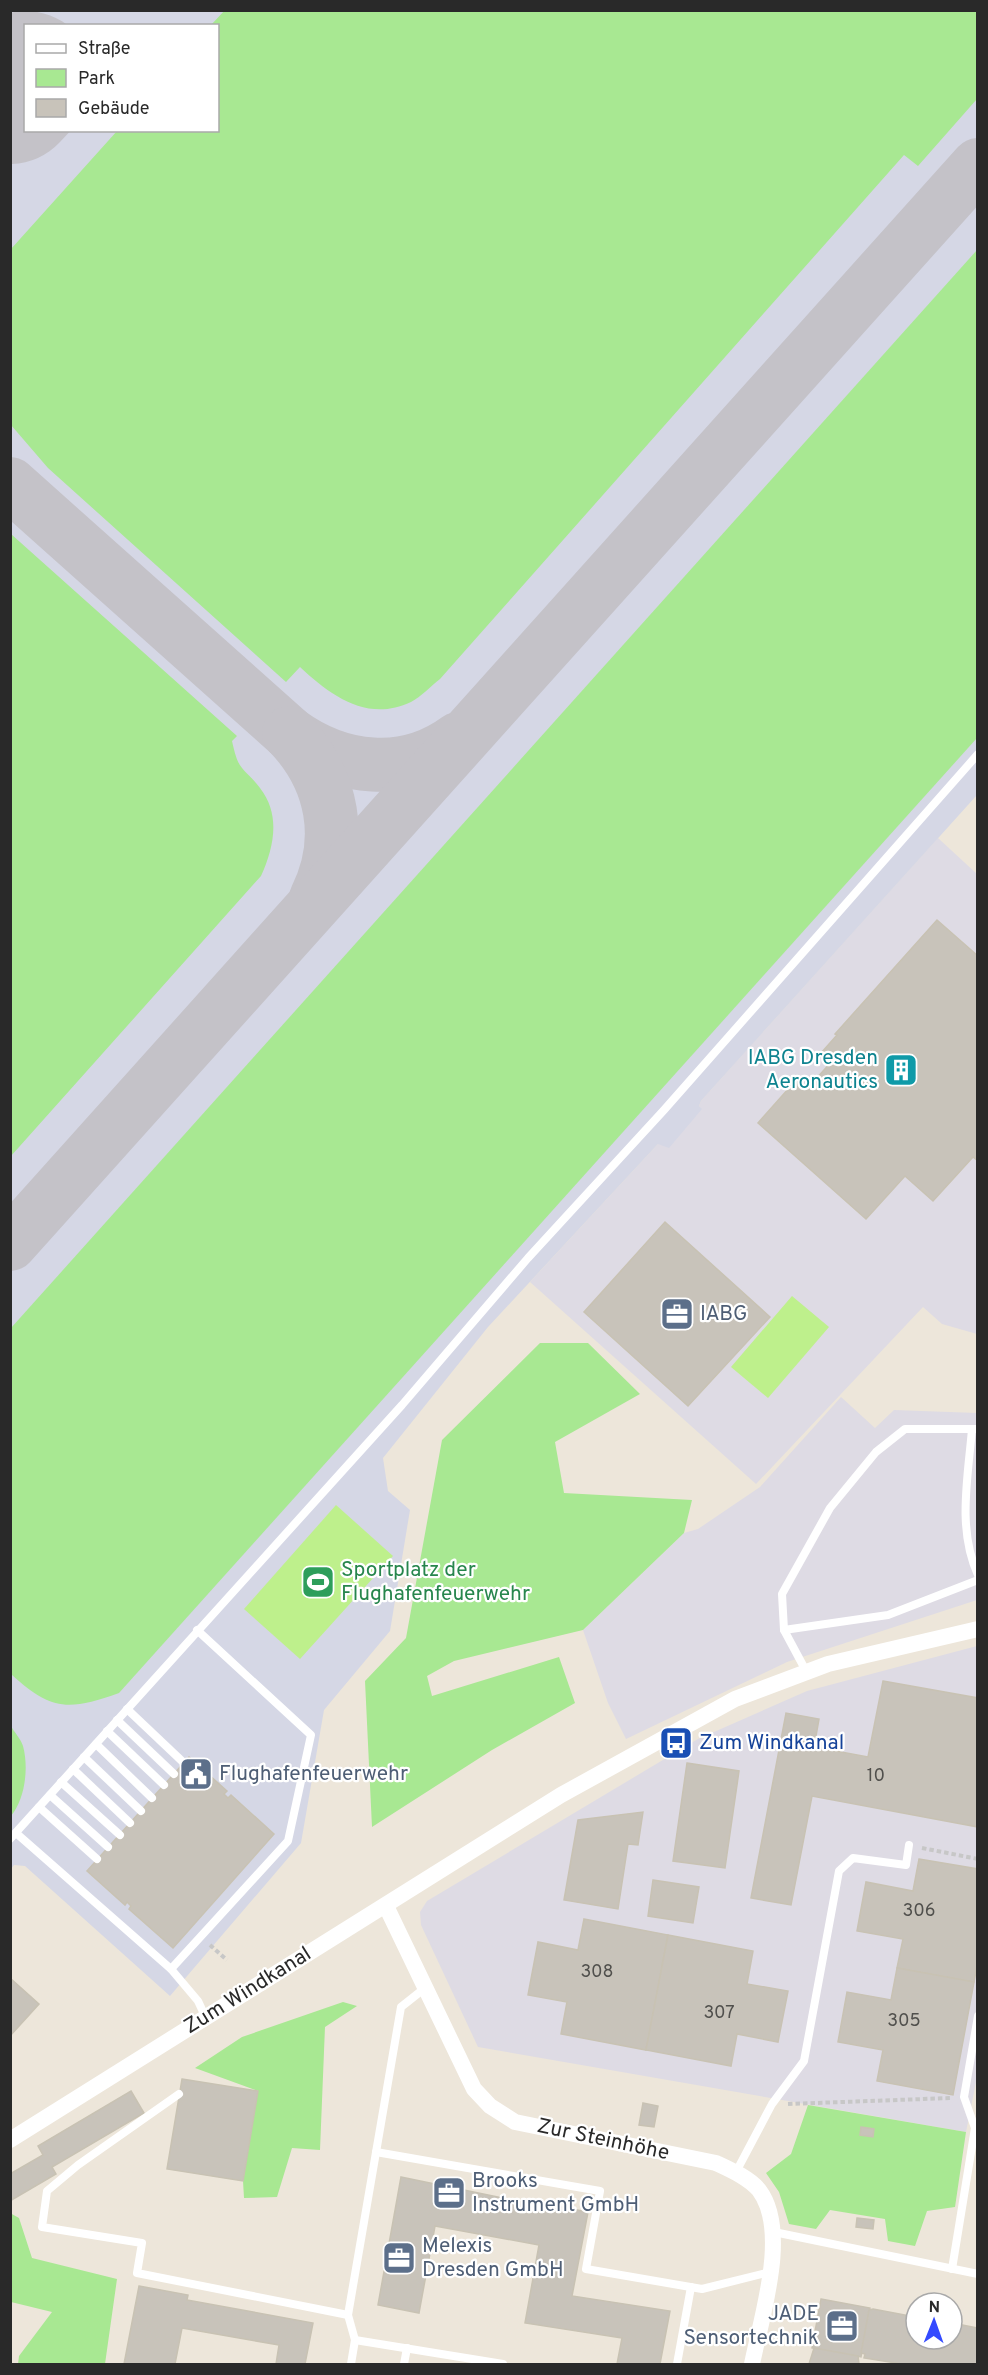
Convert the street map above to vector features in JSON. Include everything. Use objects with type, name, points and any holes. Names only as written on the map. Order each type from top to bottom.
[{"type":"street","name":"Zum Windkanal","points":[[10,2140],[581,1783],[735,1700],[806,1671],[978,1629]]},
{"type":"street","name":"Zur Steinhöhe","points":[[386,1906],[474,2089],[490,2106],[515,2122],[716,2163],[736,2172],[758,2190],[770,2211],[774,2232],[770,2272],[752,2364]]},
{"type":"lane","points":[[205,2016],[198,2001],[171,1970],[13,1836],[402,1405],[528,1258],[664,1110],[978,754]]},
{"type":"lane","points":[[806,1671],[784,1630],[782,1594],[830,1508],[876,1452],[905,1429],[975,1429],[965,1530],[969,1555],[978,1575]]},
{"type":"lane","points":[[784,1630],[888,1615],[978,1580]]},
{"type":"lane","points":[[171,1970],[288,1841],[311,1735],[197,1630]]},
{"type":"lane","points":[[127,1709],[184,1763]]},
{"type":"lane","points":[[117,1720],[174,1774]]},
{"type":"lane","points":[[107,1731],[164,1785]]},
{"type":"lane","points":[[96,1744],[152,1798]]},
{"type":"lane","points":[[84,1757],[141,1811]]},
{"type":"lane","points":[[73,1769],[130,1823]]},
{"type":"lane","points":[[62,1782],[120,1835]]},
{"type":"lane","points":[[50,1795],[108,1847]]},
{"type":"lane","points":[[39,1807],[97,1859]]},
{"type":"lane","points":[[736,2172],[772,2104],[804,2061],[839,1871],[853,1858],[906,1865],[909,1845]]},
{"type":"lane","points":[[351,2364],[355,2340],[348,2315],[401,2007],[425,1988]]},
{"type":"lane","points":[[952,2269],[975,2128],[964,2097],[978,2016]]},
{"type":"lane","points":[[179,2094],[78,2165],[47,2191],[42,2227],[142,2243],[137,2272],[348,2315]]},
{"type":"lane","points":[[376,2152],[600,2191],[586,2269],[702,2289],[770,2272]]},
{"type":"lane","points":[[774,2232],[978,2274]]},
{"type":"lane","points":[[677,2364],[691,2287]]},
{"type":"lane","points":[[355,2340],[503,2364]]},
{"type":"lane","points":[[404,2364],[408,2348]]},
{"type":"path","points":[[909,1845],[978,1859]]},
{"type":"path","points":[[201,1937],[226,1960]]},
{"type":"path","points":[[772,2104],[964,2097]]},
{"type":"shaded area","points":[[11,11],[977,11],[977,795],[701,1101],[699,1106],[702,1109],[669,1148],[658,1144],[488,1327],[383,1458],[388,1491],[410,1510],[390,1631],[324,1710],[301,1843],[170,1996],[25,1866],[14,1865],[11,1869]]},
{"type":"shaded area","points":[[938,838],[977,874],[977,1334],[942,1324],[923,1307],[756,1484],[530,1282],[658,1144],[701,1109],[699,1106],[701,1101]]},
{"type":"shaded area","points":[[841,1397],[875,1428],[894,1410],[977,1413],[977,1600],[787,1662],[626,1739],[608,1703],[583,1630],[684,1533],[698,1529],[760,1487]]},
{"type":"shaded area","points":[[977,1646],[978,2072],[966,2132],[478,2047],[421,1925],[420,1912],[427,1901],[698,1739],[807,1691]]},
{"type":"green space","points":[[225,10],[977,11],[977,99],[918,166],[904,155],[440,679],[411,702],[395,708],[364,708],[337,696],[300,667],[286,682],[48,468],[11,425],[11,249],[116,132],[219,132],[219,24],[212,24]]},
{"type":"green space","points":[[977,250],[977,738],[119,1693],[73,1705],[49,1701],[38,1695],[11,1674],[11,1328]]},
{"type":"green space","points":[[11,534],[237,736],[232,741],[237,759],[267,798],[273,820],[273,831],[272,843],[261,876],[11,1156]]},
{"type":"green space","points":[[792,1296],[829,1327],[768,1398],[731,1367]]},
{"type":"green space","points":[[540,1343],[588,1343],[640,1394],[555,1442],[564,1493],[692,1500],[684,1533],[583,1630],[454,1661],[427,1676],[432,1696],[559,1657],[575,1703],[492,1750],[372,1827],[365,1681],[406,1638],[442,1440]]},
{"type":"green space","name":"Sportplatz der Flughafenfeuerwehr","points":[[336,1505],[393,1556],[300,1659],[244,1609]]},
{"type":"green space","points":[[11,1726],[22,1743],[26,1773],[20,1801],[11,1816]]},
{"type":"green space","points":[[343,2002],[357,2006],[325,2027],[320,2150],[292,2148],[277,2197],[244,2198],[243,2181],[258,2091],[195,2068],[242,2037]]},
{"type":"green space","points":[[808,2105],[966,2132],[955,2207],[927,2211],[915,2246],[888,2241],[885,2219],[830,2210],[816,2229],[789,2224],[779,2192],[766,2173],[791,2154]]},
{"type":"green space","points":[[10,2213],[19,2218],[32,2258],[117,2279],[105,2364],[18,2364],[19,2356],[52,2312],[11,2302]]},
{"type":"building","name":"IABG Dresden Aeronautics","points":[[937,920],[978,956],[978,1161],[973,1157],[933,1201],[905,1176],[866,1219],[758,1123],[797,1079],[807,1089],[832,1061],[822,1052],[837,1035],[835,1034]]},
{"type":"building","name":"IABG","points":[[665,1222],[770,1317],[688,1406],[584,1312]]},
{"type":"building","points":[[883,1681],[978,1698],[978,1827],[812,1796],[791,1905],[751,1898],[786,1713],[819,1719],[814,1747],[868,1757]]},
{"type":"building","points":[[189,1757],[227,1791],[224,1794],[228,1798],[231,1795],[274,1834],[173,1948],[129,1909],[131,1906],[127,1902],[125,1905],[87,1871]]},
{"type":"building","points":[[687,1763],[739,1771],[725,1868],[673,1861]]},
{"type":"building","points":[[643,1812],[638,1845],[628,1844],[618,1909],[564,1900],[578,1820]]},
{"type":"building","points":[[919,1859],[978,1869],[978,1961],[974,1982],[897,1968],[903,1939],[857,1931],[866,1882],[913,1891]]},
{"type":"building","points":[[653,1880],[699,1887],[693,1923],[648,1916]]},
{"type":"building","points":[[584,1919],[668,1935],[646,2050],[561,2034],[567,2002],[528,1995],[538,1942],[578,1950]]},
{"type":"building","points":[[668,1935],[753,1951],[747,1984],[788,1991],[778,2042],[737,2034],[731,2066],[646,2050]]},
{"type":"building","points":[[897,1968],[974,1982],[953,2095],[877,2081],[883,2050],[838,2042],[847,1992],[891,2000]]},
{"type":"building","points":[[10,1978],[39,2004],[10,2036]]},
{"type":"building","points":[[182,2079],[258,2091],[243,2181],[167,2169]]},
{"type":"building","points":[[131,2091],[144,2113],[52,2167],[56,2174],[10,2201],[10,2174],[43,2155],[38,2146]]},
{"type":"building","points":[[643,2103],[658,2106],[654,2127],[639,2125]]},
{"type":"building","points":[[861,2127],[874,2129],[873,2137],[860,2135]]},
{"type":"building","points":[[401,2177],[546,2207],[546,2204],[588,2212],[572,2296],[670,2311],[660,2364],[617,2364],[622,2338],[525,2323],[539,2245],[435,2226],[419,2313],[378,2305]]},
{"type":"building","points":[[857,2218],[874,2220],[873,2229],[856,2227]]},
{"type":"building","points":[[139,2286],[188,2295],[187,2300],[313,2323],[305,2364],[276,2364],[279,2345],[182,2328],[175,2364],[124,2364]]},
{"type":"building","points":[[821,2299],[870,2308],[861,2357],[812,2348]]},
{"type":"building","points":[[869,2310],[904,2315],[904,2351],[964,2351],[964,2325],[978,2328],[978,2364],[902,2364],[864,2358],[865,2354],[861,2353]]},
{"type":"building","points":[[814,2348],[858,2356],[859,2364],[809,2364]]},
{"type":"taxiway","points":[[10,1244],[978,165]]},
{"type":"taxiway","points":[[10,484],[289,733],[309,745],[329,755],[351,761],[395,764],[416,760],[458,739]]},
{"type":"taxiway","points":[[289,733],[316,770],[325,790],[330,811],[332,832],[330,854],[325,876],[316,898]]},
{"type":"runway","points":[[10,96],[24,81]]},
{"type":"place","name":"IABG Dresden Aeronautics","points":[[901,1070]]},
{"type":"place","name":"IABG","points":[[677,1314]]},
{"type":"place","name":"Sportplatz der Flughafenfeuerwehr","points":[[318,1582]]},
{"type":"place","name":"Zum Windkanal","points":[[676,1743]]},
{"type":"place","name":"Flughafenfeuerwehr","points":[[196,1774]]},
{"type":"place","name":"Brooks Instrument GmbH","points":[[449,2193]]},
{"type":"place","name":"Melexis Dresden GmbH","points":[[399,2258]]},
{"type":"place","name":"JADE Sensortechnik","points":[[842,2326]]}]
